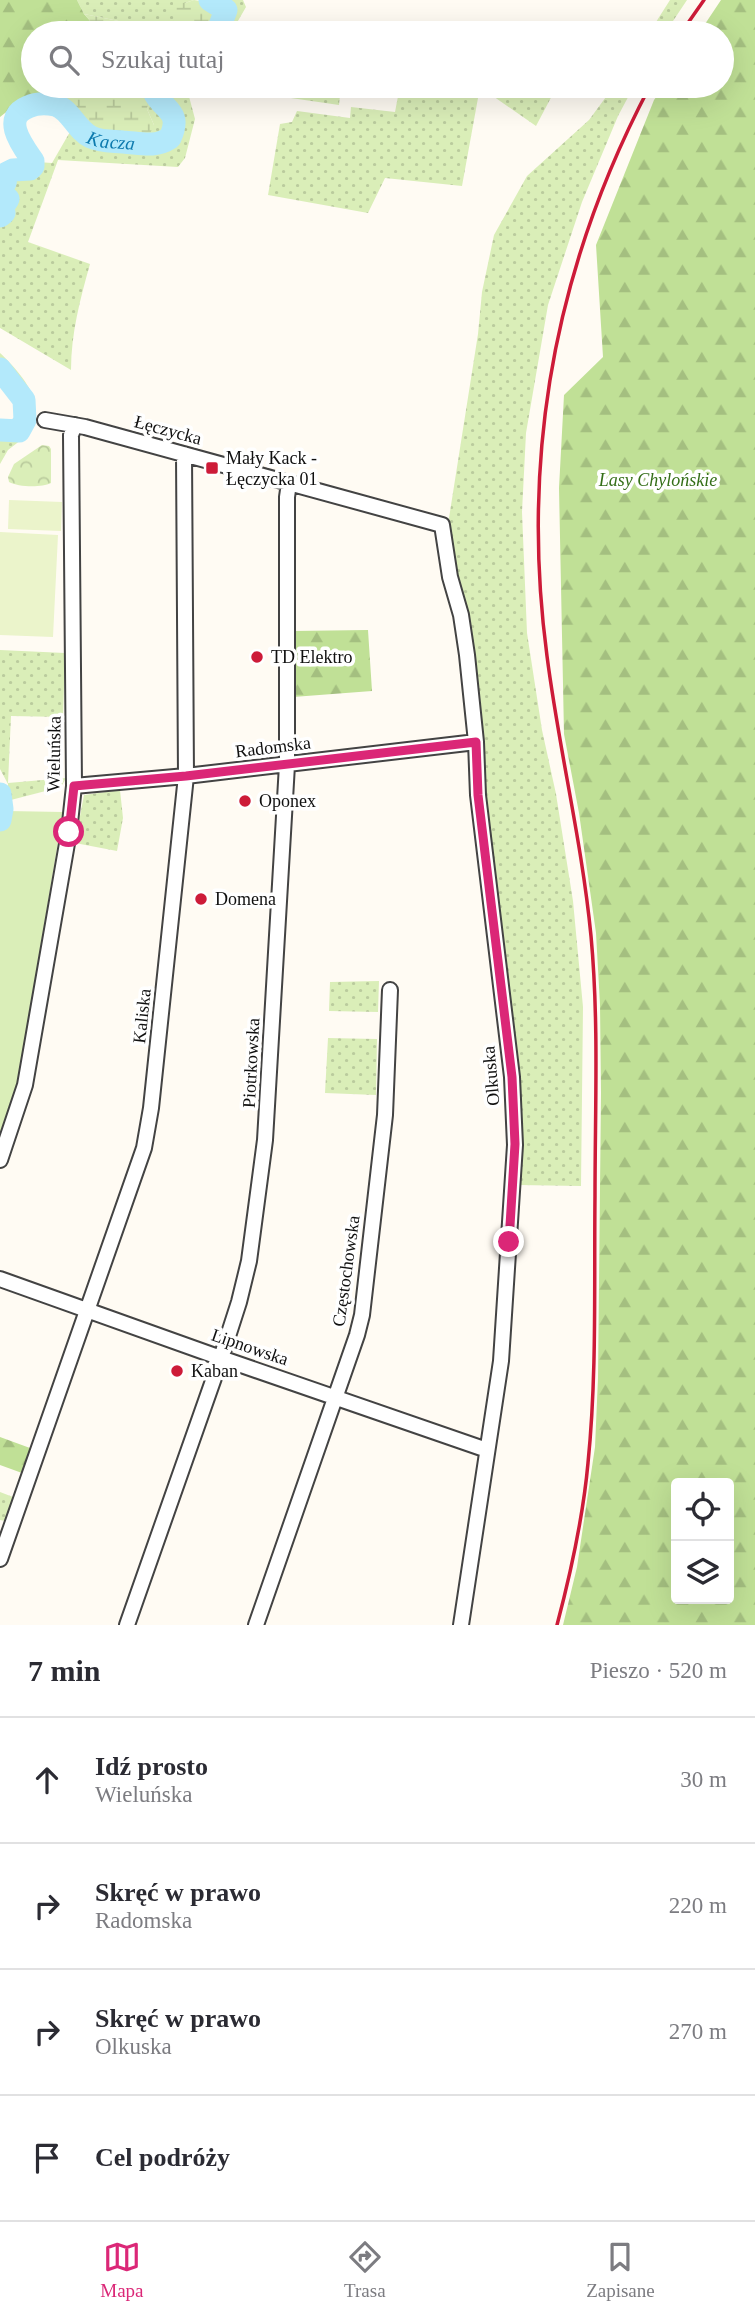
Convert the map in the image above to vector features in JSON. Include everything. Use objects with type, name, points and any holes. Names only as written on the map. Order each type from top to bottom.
[{"type":"street","name":"Łęczycka","points":[[45,420],[75,425],[442,525]]},
{"type":"street","name":"Wieluńska","points":[[0,1160],[25,1085],[69,832],[74,786],[71,435],[75,425]]},
{"type":"street","name":"Kaliska","points":[[0,1559],[144,1148],[151,1108],[186,776],[184,454]]},
{"type":"street","name":"Piotrkowska","points":[[127,1625],[246,1279],[265,1140],[287,765],[286,497],[289,483]]},
{"type":"street","name":"Olkuska","points":[[442,525],[450,577],[463,628],[476,742],[478,795],[512,1077],[515,1144],[501,1361],[461,1625]]},
{"type":"street","name":"Radomska","points":[[74,786],[287,765],[476,742]]},
{"type":"street","name":"Częstochowska","points":[[256,1625],[362,1315],[385,1115],[390,990]]},
{"type":"street","name":"Lipnowska","points":[[0,1279],[220,1359],[487,1450]]},
{"type":"green space","points":[[0,0],[77,0],[90,21],[21,21],[21,98],[32,98],[15,105],[0,117]]},
{"type":"green space","points":[[77,0],[194,0],[185,3],[176,21],[119,21],[84,14]]},
{"type":"green space","points":[[194,0],[212,3],[220,9],[221,15],[216,21],[174,21],[173,2],[185,3]]},
{"type":"green space","points":[[201,0],[243,0],[246,7],[238,21],[216,21],[221,15],[220,9]]},
{"type":"green space","points":[[670,0],[687,0],[673,21],[657,21]]},
{"type":"green space","name":"Lasy Chylońskie","points":[[721,0],[755,0],[755,1625],[563,1625],[577,1567],[595,1447],[601,1093],[596,933],[579,813],[564,734],[559,488],[564,395],[603,357],[596,245],[655,98],[734,98],[734,21],[707,21]]},
{"type":"green space","points":[[84,14],[119,21],[90,21]]},
{"type":"green space","points":[[41,98],[150,98],[147,109],[154,125],[147,140],[110,138],[90,132],[73,113],[55,100]]},
{"type":"green space","points":[[150,98],[189,98],[195,119],[185,158],[178,167],[58,160],[28,242],[90,264],[74,330],[71,370],[0,328],[0,222],[10,205],[13,176],[28,174],[37,162],[52,163],[78,118],[96,133],[105,136],[122,135],[154,125],[147,109]]},
{"type":"green space","points":[[291,98],[340,98],[339,105]]},
{"type":"green space","points":[[398,98],[478,98],[462,186],[385,178],[368,213],[268,195],[280,124],[292,122],[297,111],[350,118],[351,107],[395,112]]},
{"type":"green space","points":[[496,98],[551,98],[536,126]]},
{"type":"green space","points":[[605,98],[628,98],[582,202],[548,305],[526,433],[522,512],[527,633],[573,901],[583,1007],[581,1186],[519,1185],[483,778],[484,748],[470,645],[456,579],[449,518],[478,334],[482,292],[494,235],[527,176],[589,120]]},
{"type":"green space","points":[[0,353],[25,381],[32,394],[34,407],[30,433],[8,450],[0,464],[0,427],[13,423],[20,404],[0,385]]},
{"type":"green space","points":[[42,445],[51,449],[51,483],[30,486],[9,482],[8,477],[14,464]]},
{"type":"green space","points":[[9,500],[62,502],[61,531],[8,529]]},
{"type":"green space","points":[[0,532],[58,535],[53,637],[0,635]]},
{"type":"green space","points":[[368,630],[372,691],[293,697],[293,631]]},
{"type":"green space","points":[[0,650],[65,653],[63,717],[11,716],[8,783],[66,778],[61,787],[7,801],[8,784],[0,769]]},
{"type":"green space","points":[[120,790],[123,818],[117,851],[75,843],[84,795]]},
{"type":"green space","points":[[7,811],[63,812],[16,1093],[0,1139],[0,830]]},
{"type":"green space","points":[[379,981],[378,1012],[329,1011],[330,982]]},
{"type":"green space","points":[[328,1038],[377,1039],[376,1095],[325,1093]]},
{"type":"green space","points":[[0,1437],[30,1448],[22,1473],[0,1465]]},
{"type":"green space","points":[[0,1492],[13,1497],[5,1521],[0,1520]]},
{"type":"waterway","name":"Kacza","points":[[210,0],[226,10],[222,21]]},
{"type":"waterway","name":"Kacza","points":[[0,188],[5,183],[7,173],[30,169],[33,166],[15,125],[20,112],[28,107],[38,104],[60,107],[81,130],[95,139],[153,144],[170,138],[174,123],[171,113],[158,98]]},
{"type":"waterway","name":"Kacza","points":[[0,193],[8,199],[2,208],[4,213],[0,216]]},
{"type":"waterway","name":"Kacza","points":[[0,369],[24,400],[25,420],[19,431],[0,430]]},
{"type":"waterway","name":"Kacza","points":[[0,794],[0,820]]},
{"type":"railway","points":[[689,21],[704,0]]},
{"type":"railway","points":[[557,1625],[580,1524],[591,1430],[596,1033],[587,901],[547,656],[540,581],[538,507],[543,434],[553,363],[569,292],[590,223],[617,154],[644,98]]},
{"type":"place","name":"Mały Kack - Łęczycka 01","points":[[212,468]]},
{"type":"place","name":"TD Elektro","points":[[257,657]]},
{"type":"place","name":"Oponex","points":[[245,801]]},
{"type":"place","name":"Domena","points":[[201,899]]},
{"type":"place","name":"Kaban","points":[[177,1371]]},
{"type":"route","points":[[69,832],[74,786],[186,776],[476,742],[478,795],[512,1077],[515,1144],[509,1242]]}]
